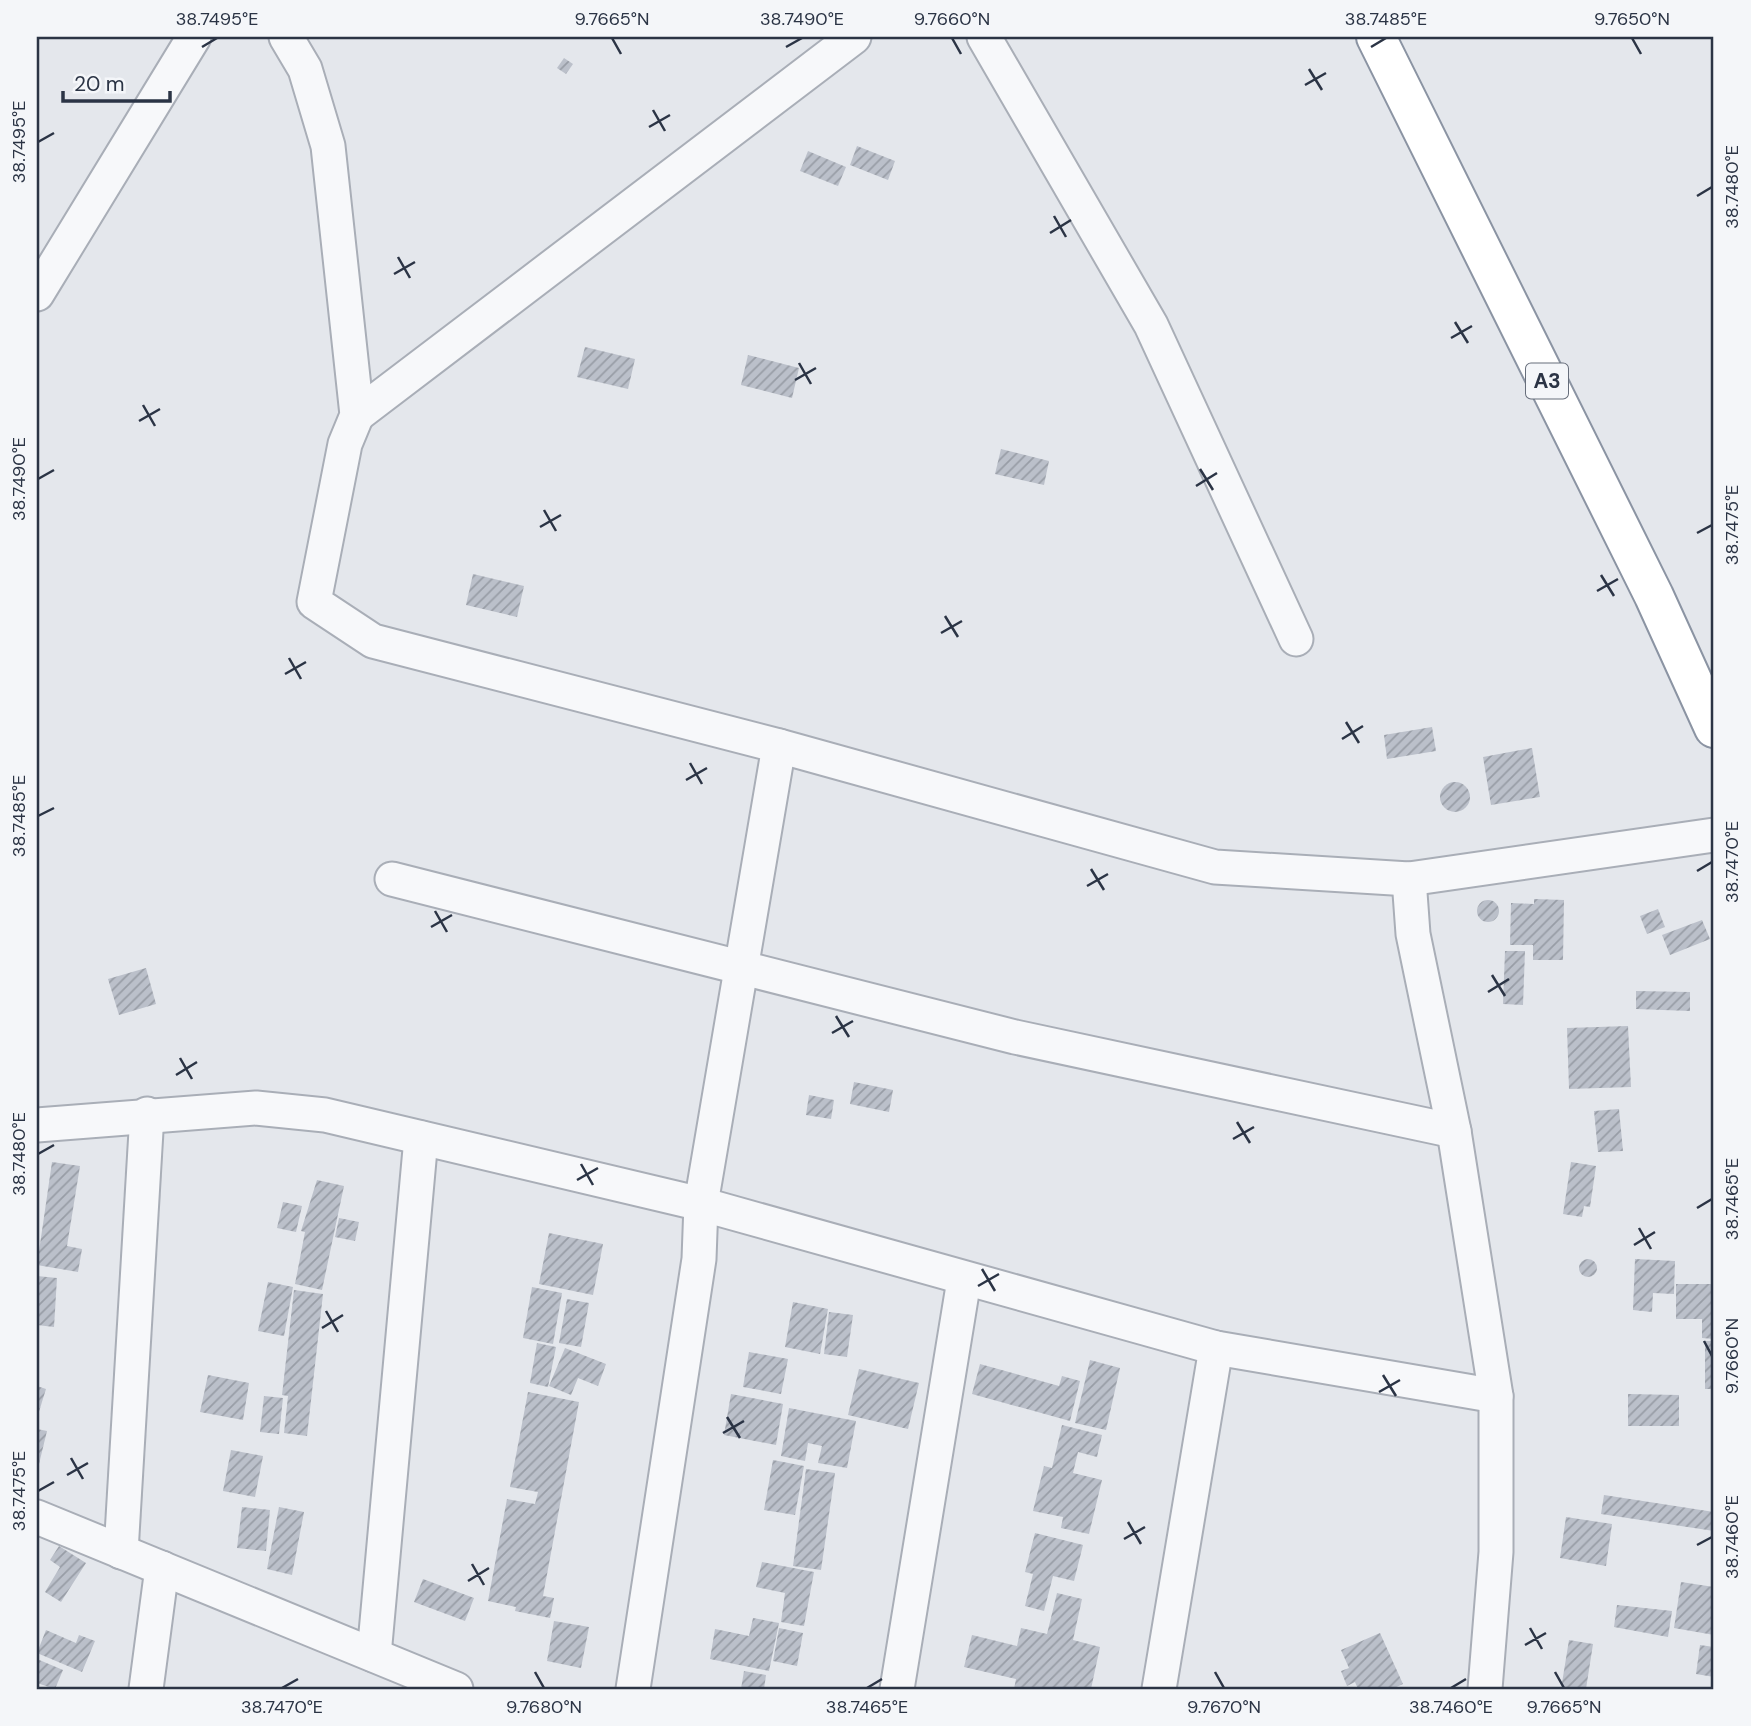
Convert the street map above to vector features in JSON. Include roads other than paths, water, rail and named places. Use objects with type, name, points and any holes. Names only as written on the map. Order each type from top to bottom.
[{"type":"highway","name":"A3","points":[[1376,37],[1654,596],[1714,728]]},
{"type":"street","points":[[37,294],[194,37]]},
{"type":"street","points":[[286,37],[305,69],[328,146],[357,415],[345,444],[314,602],[373,641],[779,746],[1215,867],[1409,878],[1714,835]]},
{"type":"street","points":[[357,415],[853,37]]},
{"type":"street","points":[[984,37],[1151,325],[1296,639]]},
{"type":"street","points":[[633,1689],[699,1259],[701,1204],[779,746]]},
{"type":"street","points":[[1409,878],[1413,934],[1454,1131],[1496,1396],[1496,1552],[1485,1689]]},
{"type":"street","points":[[392,879],[1015,1037],[1454,1131]]},
{"type":"street","points":[[37,1125],[148,1114],[256,1108],[325,1115],[701,1204],[964,1280],[1216,1348],[1496,1396]]},
{"type":"street","points":[[121,1552],[148,1114]]},
{"type":"street","points":[[374,1656],[421,1138]]},
{"type":"street","points":[[897,1689],[964,1280]]},
{"type":"street","points":[[1159,1689],[1216,1348]]},
{"type":"street","points":[[37,1517],[456,1689]]},
{"type":"street","points":[[146,1689],[162,1568]]}]
